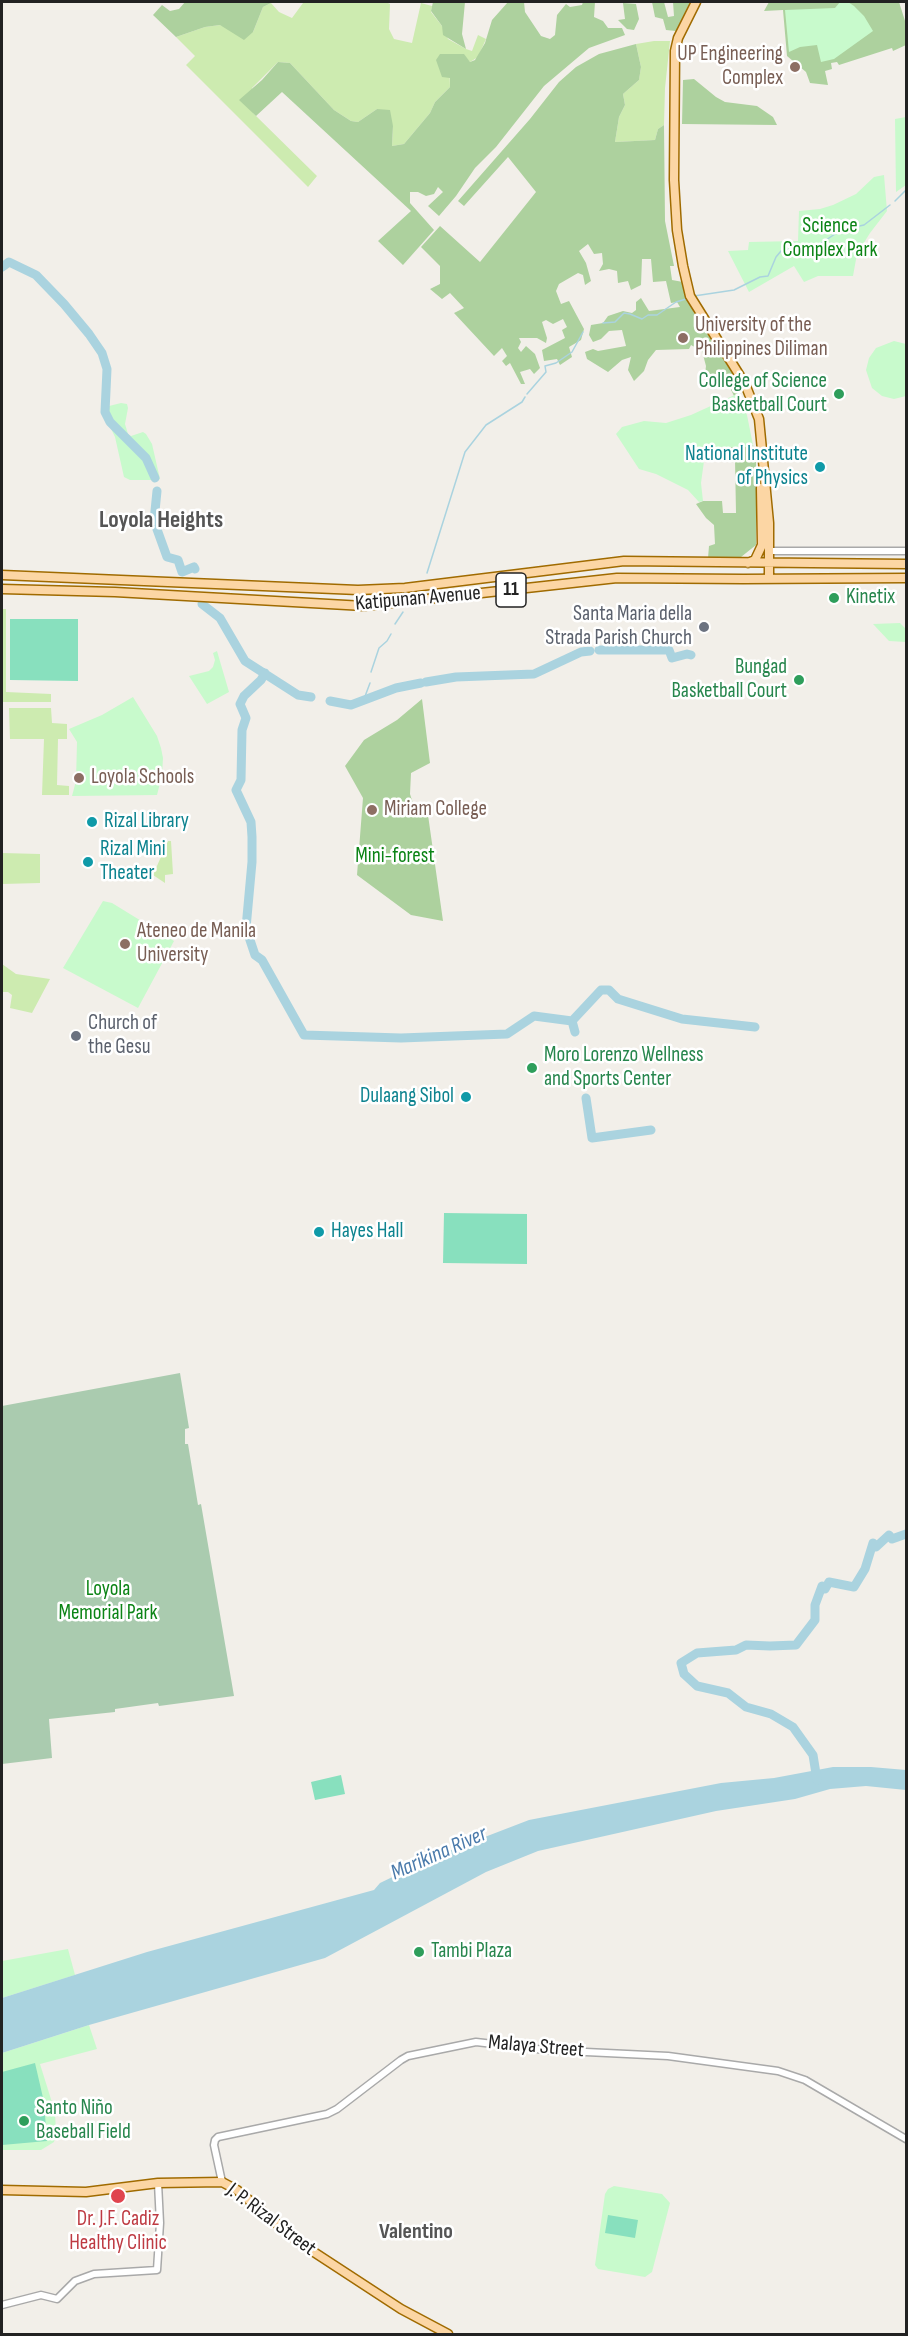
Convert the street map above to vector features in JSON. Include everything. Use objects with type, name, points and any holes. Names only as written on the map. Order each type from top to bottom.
[{"type":"main road","points":[[651,577],[670,573],[762,575],[767,572],[769,551],[762,436],[752,396],[694,305],[685,279],[681,254],[674,180],[675,51],[678,38],[696,2]]},
{"type":"main road","points":[[746,564],[754,560],[762,545],[761,478],[764,467]]},
{"type":"main road","points":[[769,551],[784,564]]},
{"type":"main road","name":"Katipunan Avenue","points":[[2,575],[358,590],[425,585],[624,561],[906,564]]},
{"type":"main road","points":[[767,564],[769,579]]},
{"type":"main road","points":[[862,578],[863,564]]},
{"type":"main road","name":"Katipunan Avenue","points":[[2,589],[114,592],[364,606],[603,578],[906,578]]},
{"type":"main road","name":"J. P. Rizal Street","points":[[2,2190],[86,2192],[158,2183],[222,2182],[237,2190],[300,2243],[401,2309],[447,2334]]},
{"type":"street","points":[[769,551],[906,551]]},
{"type":"street","name":"Malaya Street","points":[[222,2182],[214,2145],[218,2137],[327,2114],[408,2056],[476,2042],[545,2050],[669,2056],[778,2071],[805,2080],[906,2139]]},
{"type":"street","points":[[2,2305],[41,2295],[57,2299],[75,2281],[94,2274],[157,2271],[160,2223],[158,2183]]},
{"type":"green space","points":[[185,2],[271,3],[263,7],[253,32],[244,40],[220,25],[205,27],[176,37],[153,15],[162,5],[170,11],[179,9]]},
{"type":"green space","points":[[386,2],[390,4],[389,29],[394,39],[412,43],[421,3],[432,6],[431,12],[442,26],[448,39],[466,49],[472,51],[478,35],[486,39],[478,57],[470,62],[460,55],[449,54],[450,87],[435,102],[430,113],[404,144],[392,146],[393,126],[377,109],[358,122],[351,121],[334,110],[290,63],[278,62],[252,88],[253,113],[317,176],[308,187],[186,65],[195,56],[176,37],[205,27],[220,25],[253,32],[263,7],[271,3],[279,12],[292,18],[303,3]]},
{"type":"green space","points":[[433,2],[465,2],[462,34],[466,49],[443,35],[442,26],[431,11]]},
{"type":"green space","points":[[508,2],[524,2],[525,12],[541,36],[550,39],[555,35],[557,15],[566,4],[570,7],[582,5],[583,2],[595,2],[594,17],[603,21],[608,28],[622,28],[625,35],[589,48],[544,86],[496,147],[475,168],[439,216],[428,206],[443,192],[438,187],[434,194],[426,196],[418,192],[410,192],[410,203],[434,230],[403,265],[378,241],[411,211],[282,92],[256,116],[239,100],[278,62],[290,63],[334,110],[351,121],[358,122],[377,109],[390,110],[393,126],[392,146],[404,144],[430,113],[435,102],[450,87],[450,78],[442,77],[436,60],[440,54],[464,54],[470,62],[475,60],[485,43],[492,20]]},
{"type":"green space","points":[[652,2],[664,2],[668,17],[674,16],[673,2],[690,2],[676,31],[666,30],[663,19],[655,17]]},
{"type":"green space","points":[[769,2],[899,2],[906,24],[906,45],[893,51],[892,48],[839,65],[837,62],[831,63],[832,69],[825,71],[828,85],[810,83],[806,72],[787,56],[783,10],[764,11]]},
{"type":"green space","points":[[840,2],[848,2],[854,6],[864,16],[873,31],[834,59],[821,62],[817,45],[800,47],[789,52],[785,10],[835,8]]},
{"type":"green space","points":[[623,3],[636,4],[639,19],[634,30],[627,29],[618,20],[625,19]]},
{"type":"green space","points":[[670,41],[664,125],[658,129],[655,140],[615,142],[619,117],[625,105],[623,94],[639,80],[641,67],[636,44]]},
{"type":"green space","points":[[636,44],[641,67],[639,80],[623,94],[625,105],[619,117],[615,142],[655,140],[658,129],[664,125],[665,221],[674,266],[670,266],[672,280],[683,282],[694,313],[743,390],[734,396],[722,371],[710,377],[705,374],[706,366],[702,351],[691,345],[689,349],[656,350],[648,360],[644,371],[634,381],[628,370],[631,357],[622,360],[608,372],[587,359],[585,352],[593,349],[598,351],[626,346],[622,330],[609,331],[601,339],[593,342],[589,335],[591,325],[603,323],[608,316],[623,311],[632,313],[636,310],[636,302],[641,298],[649,311],[680,307],[677,302],[671,303],[666,281],[653,282],[651,259],[642,259],[641,285],[631,290],[628,281],[618,283],[617,271],[609,269],[599,271],[603,264],[602,253],[594,254],[588,244],[579,251],[586,263],[591,281],[585,285],[583,275],[578,273],[559,284],[556,291],[561,304],[569,301],[584,329],[581,340],[569,347],[572,357],[560,365],[557,359],[544,361],[542,350],[565,338],[562,330],[567,327],[563,319],[553,324],[546,320],[542,322],[547,338],[546,343],[537,338],[519,338],[521,342],[518,348],[521,352],[526,346],[535,354],[540,368],[534,374],[530,369],[520,372],[525,384],[521,384],[510,363],[506,366],[502,361],[507,356],[502,348],[494,356],[454,313],[464,308],[450,293],[442,299],[430,289],[440,284],[440,266],[421,247],[440,226],[480,262],[536,192],[508,157],[464,206],[458,201],[530,119],[559,82],[576,67],[599,54]]},
{"type":"green space","points":[[694,79],[725,102],[757,106],[773,117],[777,125],[682,124],[683,80]]},
{"type":"green space","points":[[906,117],[906,185],[896,192],[895,119]]},
{"type":"green space","name":"Science Complex Park","points":[[884,175],[887,211],[857,254],[853,276],[818,276],[804,282],[794,266],[749,292],[728,251],[748,250],[749,242],[798,241],[799,211],[833,205],[856,194],[874,177]]},
{"type":"green space","points":[[894,341],[906,344],[906,396],[894,399],[882,396],[872,388],[866,370],[869,358],[876,348]]},
{"type":"green space","points":[[737,394],[747,415],[753,445],[710,447],[704,461],[701,483],[703,501],[699,502],[688,490],[656,474],[639,469],[616,434],[622,427],[644,421],[666,423],[691,415]]},
{"type":"green space","points":[[121,403],[127,404],[128,408],[125,424],[128,434],[131,436],[143,432],[152,444],[160,479],[130,480],[124,477],[115,437],[101,408]]},
{"type":"green space","points":[[753,445],[756,455],[756,545],[741,557],[708,558],[709,546],[715,544],[714,525],[696,504],[703,501],[722,501],[723,513],[736,513],[735,460],[715,459],[720,455],[722,447]]},
{"type":"green space","points":[[2,609],[6,609],[6,692],[51,694],[51,702],[2,702]]},
{"type":"green space","points":[[10,619],[78,619],[78,681],[10,680]]},
{"type":"green space","points":[[900,623],[906,629],[906,642],[889,641],[873,624]]},
{"type":"green space","points":[[217,651],[229,692],[207,704],[189,676],[209,671],[215,660],[213,653]]},
{"type":"green space","points":[[133,697],[157,736],[161,748],[162,775],[157,795],[72,796],[76,781],[77,742],[69,729],[102,715]]},
{"type":"green space","name":"Mini-forest","points":[[422,699],[430,763],[411,773],[410,794],[417,816],[428,815],[443,921],[411,915],[357,875],[363,798],[345,766],[364,740],[397,720]]},
{"type":"green space","points":[[9,708],[51,708],[52,723],[67,724],[67,739],[58,739],[57,785],[69,786],[69,795],[42,795],[44,739],[10,739]]},
{"type":"green space","points":[[168,841],[171,841],[173,874],[165,875],[165,883],[153,875]]},
{"type":"green space","points":[[2,853],[40,854],[40,883],[2,884]]},
{"type":"green space","points":[[103,901],[112,903],[174,941],[138,1008],[63,968]]},
{"type":"green space","points":[[2,964],[16,974],[50,979],[32,1013],[10,1008],[12,995],[2,992]]},
{"type":"green space","points":[[444,1213],[527,1214],[527,1264],[443,1263]]},
{"type":"green space","name":"Loyola Memorial Park","points":[[180,1373],[189,1428],[185,1429],[185,1444],[188,1444],[198,1505],[201,1504],[234,1696],[159,1706],[158,1703],[115,1709],[115,1712],[49,1719],[52,1758],[2,1764],[2,1406]]},
{"type":"green space","points":[[341,1775],[345,1794],[315,1800],[311,1782]]},
{"type":"green space","points":[[68,1949],[75,1975],[2,1998],[2,1961]]},
{"type":"green space","points":[[89,2025],[97,2049],[40,2064],[55,2112],[54,2142],[41,2150],[2,2150],[2,2053]]},
{"type":"green space","name":"Santo Niño Baseball Field","points":[[35,2063],[44,2102],[47,2141],[2,2145],[2,2072]]},
{"type":"green space","points":[[614,2186],[662,2194],[670,2203],[652,2272],[645,2277],[598,2269],[595,2265],[605,2194]]},
{"type":"green space","points":[[608,2215],[638,2220],[635,2238],[605,2233]]},
{"type":"water","points":[[833,1767],[906,1770],[906,1790],[866,1786],[830,1789],[795,1799],[716,1811],[538,1851],[486,1872],[325,1958],[89,2025],[2,2053],[2,1998],[147,1952],[374,1890],[380,1883],[438,1855],[529,1820],[721,1783],[774,1778]]},
{"type":"waterway","points":[[895,201],[906,190]]},
{"type":"waterway","points":[[694,296],[734,290],[760,277],[768,276],[781,251],[820,244],[841,230],[864,225],[890,205]]},
{"type":"waterway","points":[[2,267],[9,262],[36,275],[89,334],[102,353],[107,369],[105,412],[110,422],[146,458],[155,478]]},
{"type":"waterway","points":[[603,323],[615,322],[624,313],[642,319],[648,315],[657,315],[676,302],[686,299]]},
{"type":"waterway","points":[[527,394],[546,372],[545,366],[556,363],[572,352],[583,332]]},
{"type":"waterway","points":[[427,573],[465,452],[486,425],[522,402],[525,397]]},
{"type":"waterway","points":[[157,491],[154,521],[167,557],[178,560],[182,572],[194,567],[195,569]]},
{"type":"waterway","points":[[202,604],[220,618],[245,661],[298,695],[311,697]]},
{"type":"waterway","points":[[395,624],[403,612]]},
{"type":"waterway","points":[[371,672],[379,648],[391,634]]},
{"type":"waterway","points":[[599,650],[669,650],[672,658],[691,655]]},
{"type":"waterway","points":[[426,682],[456,677],[534,674],[581,652],[590,651]]},
{"type":"waterway","points":[[265,673],[244,696],[240,704],[246,718],[242,730],[241,780],[236,790],[251,822],[252,837],[246,928],[255,955],[262,960],[304,1035],[401,1038],[507,1034],[534,1016],[572,1021],[575,1032]]},
{"type":"waterway","points":[[364,699],[370,683]]},
{"type":"waterway","points":[[330,701],[351,705],[396,688],[421,683]]},
{"type":"waterway","points":[[572,1021],[601,990],[609,990],[618,999],[682,1019],[755,1027]]},
{"type":"waterway","points":[[586,1098],[592,1138],[651,1130]]},
{"type":"waterway","points":[[817,1780],[813,1755],[793,1727],[771,1714],[746,1707],[728,1693],[697,1686],[684,1674],[681,1663],[697,1653],[736,1650],[746,1645],[796,1645],[815,1620],[815,1605],[822,1586],[825,1589],[829,1582],[854,1587],[865,1569],[873,1543],[876,1547],[889,1535],[892,1539],[906,1534]]},
{"type":"place","name":"UP Engineering Complex","points":[[795,67]]},
{"type":"place","name":"University of the Philippines Diliman","points":[[683,338]]},
{"type":"place","name":"College of Science Basketball Court","points":[[839,394]]},
{"type":"place","name":"National Institute of Physics","points":[[820,467]]},
{"type":"place","name":"Kinetix","points":[[834,598]]},
{"type":"place","name":"Santa Maria della Strada Parish Church","points":[[704,627]]},
{"type":"place","name":"Bungad Basketball Court","points":[[799,680]]},
{"type":"place","name":"Loyola Schools","points":[[79,778]]},
{"type":"place","name":"Miriam College","points":[[372,810]]},
{"type":"place","name":"Rizal Library","points":[[92,822]]},
{"type":"place","name":"Rizal Mini Theater","points":[[88,862]]},
{"type":"place","name":"Ateneo de Manila University","points":[[125,944]]},
{"type":"place","name":"Church of the Gesu","points":[[76,1036]]},
{"type":"place","name":"Moro Lorenzo Wellness and Sports Center","points":[[532,1068]]},
{"type":"place","name":"Dulaang Sibol","points":[[466,1097]]},
{"type":"place","name":"Hayes Hall","points":[[319,1232]]},
{"type":"place","name":"Tambi Plaza","points":[[419,1952]]},
{"type":"place","name":"Santo Niño Baseball Field","points":[[24,2121]]},
{"type":"place","name":"Dr. J.F. Cadiz Healthy Clinic","points":[[118,2196]]},
{"type":"district","name":"Loyola Heights","points":[[161,521]]},
{"type":"district","name":"Valentino","points":[[416,2232]]},
{"type":"water label","name":"Marikina River","points":[[439,1854]]}]
